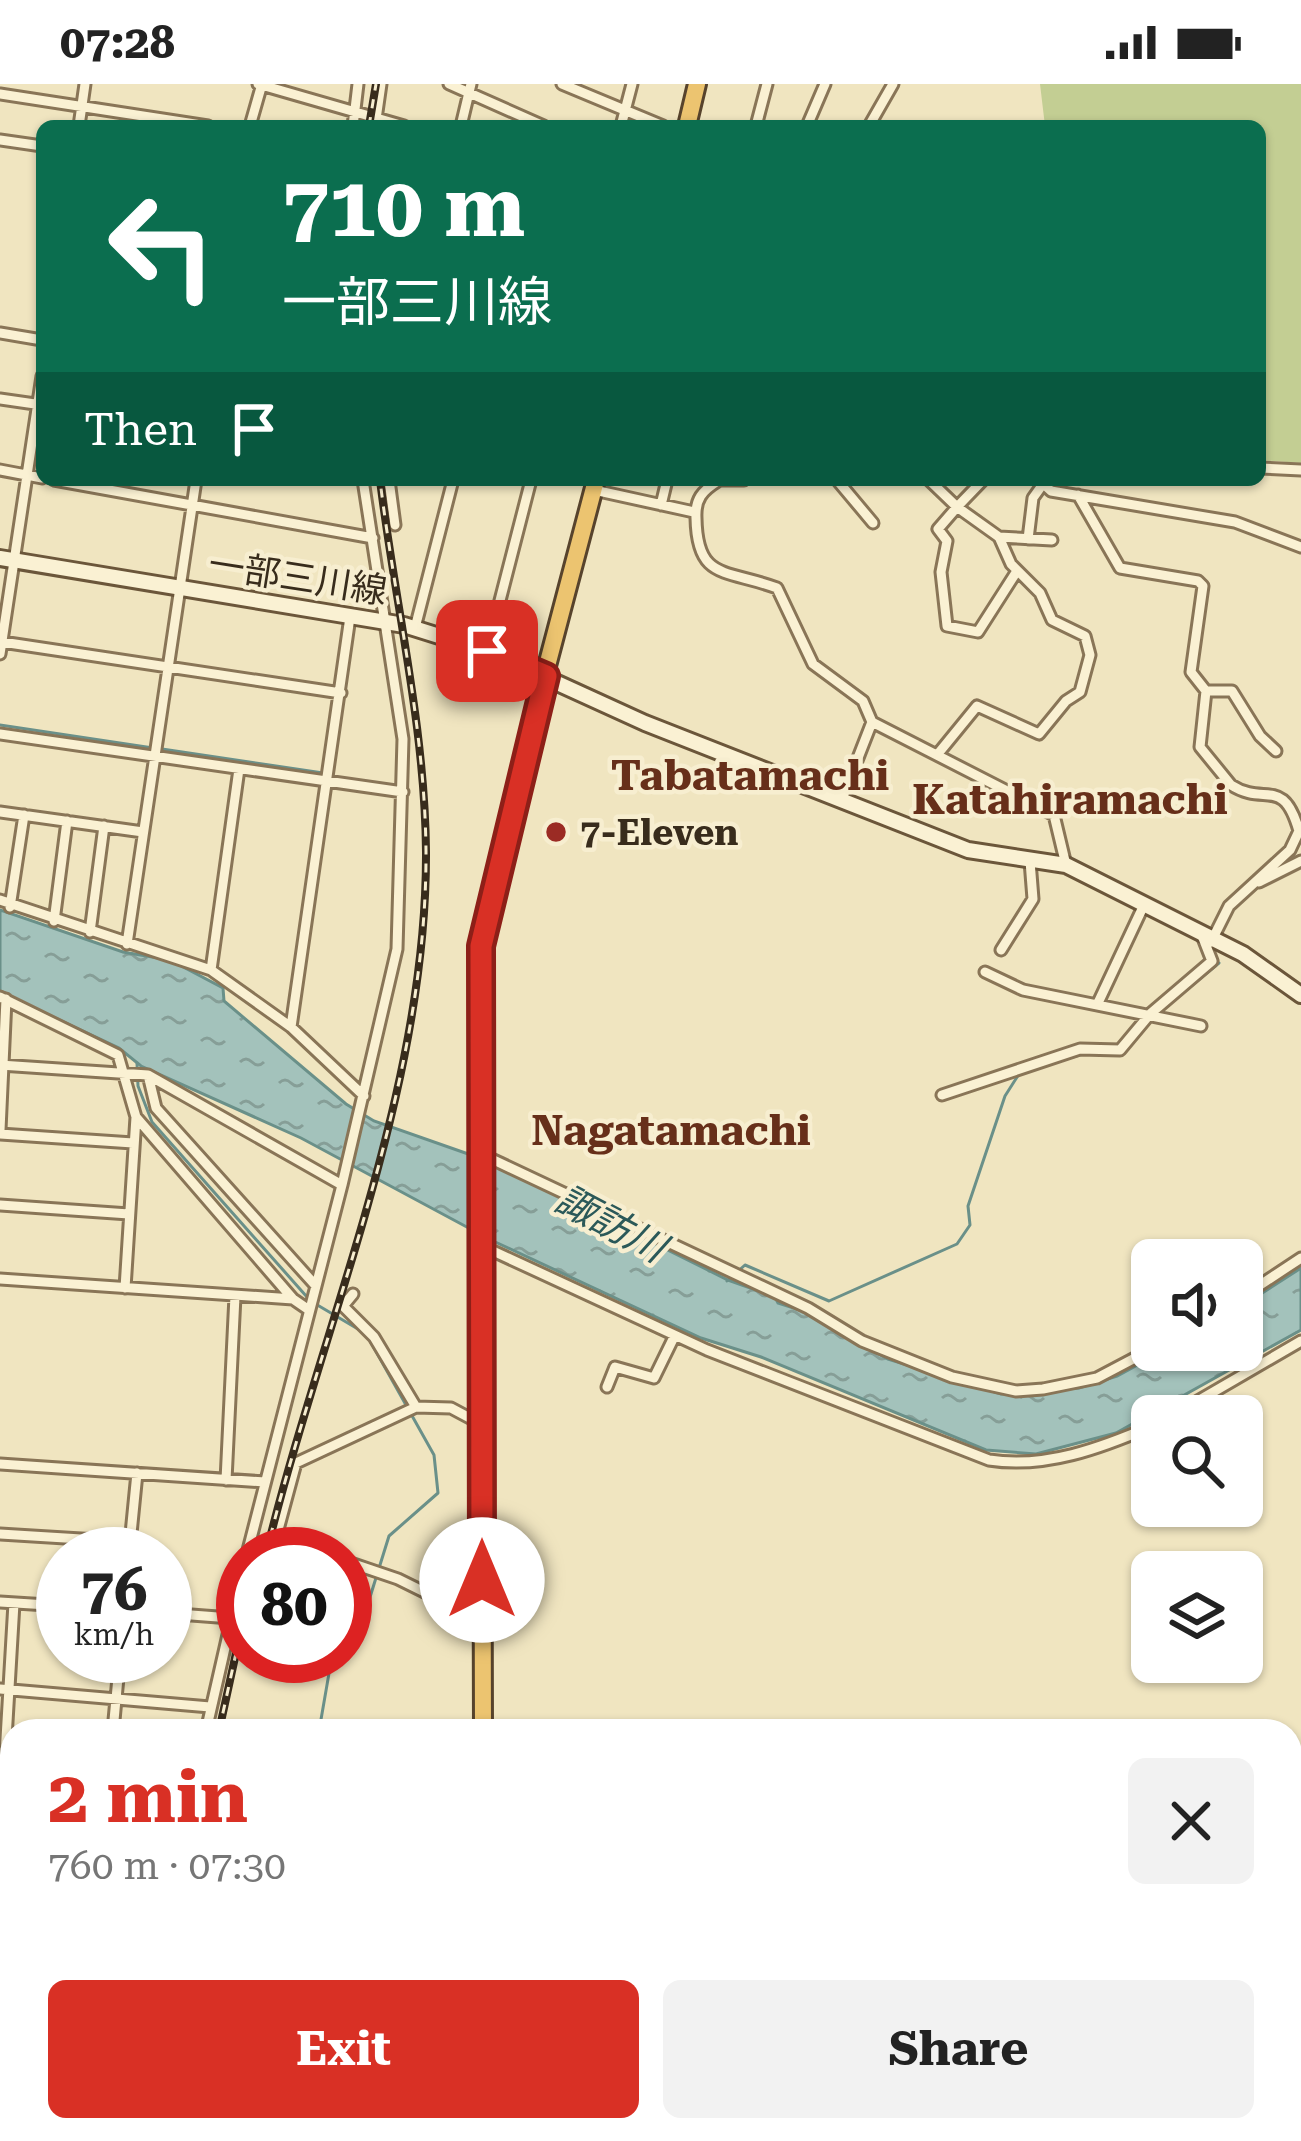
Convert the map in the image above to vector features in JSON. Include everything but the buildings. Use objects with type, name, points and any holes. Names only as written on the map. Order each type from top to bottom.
[{"type":"highway","points":[[688,120],[697,84]]},
{"type":"highway","points":[[483,1719],[481,946],[595,486]]},
{"type":"main road","name":"一部三川線","points":[[7,560],[415,628],[487,651],[645,723],[968,850],[1066,865],[1267,967],[1301,995]]},
{"type":"street","points":[[80,120],[85,84]]},
{"type":"street","points":[[252,120],[261,84],[372,120]]},
{"type":"street","points":[[353,120],[358,84]]},
{"type":"street","points":[[376,120],[381,84]]},
{"type":"street","points":[[449,84],[470,87],[533,120]]},
{"type":"street","points":[[562,84],[645,120]]},
{"type":"street","points":[[623,120],[632,84]]},
{"type":"street","points":[[758,120],[767,84]]},
{"type":"street","points":[[810,120],[825,84]]},
{"type":"street","points":[[872,120],[893,84]]},
{"type":"street","points":[[462,120],[470,87]]},
{"type":"street","points":[[0,94],[172,120]]},
{"type":"street","points":[[0,140],[36,145]]},
{"type":"street","points":[[0,333],[36,339]]},
{"type":"street","points":[[0,398],[36,404]]},
{"type":"street","points":[[36,427],[7,560],[1,648],[340,693]]},
{"type":"street","points":[[1266,468],[1301,470]]},
{"type":"street","points":[[0,470],[36,477]]},
{"type":"street","points":[[85,486],[373,538]]},
{"type":"street","points":[[127,944],[195,486]]},
{"type":"street","points":[[253,1527],[397,949],[403,740],[364,486]]},
{"type":"street","points":[[390,486],[395,525]]},
{"type":"street","points":[[415,628],[451,486]]},
{"type":"street","points":[[487,651],[529,486]]},
{"type":"street","points":[[598,486],[694,512]]},
{"type":"street","points":[[661,505],[666,486]]},
{"type":"street","points":[[711,486],[700,495],[694,512],[698,554],[707,565],[777,588],[813,664],[862,701],[872,722],[1054,815],[1066,865]]},
{"type":"street","points":[[842,486],[873,523]]},
{"type":"street","points":[[934,486],[999,537],[1017,572],[1040,593],[1052,620],[1085,636],[1090,655],[1080,692],[1039,734],[976,706],[938,755]]},
{"type":"street","points":[[977,486],[938,529],[947,541],[941,572],[947,626],[979,632],[1017,572]]},
{"type":"street","points":[[1028,539],[1039,486]]},
{"type":"street","points":[[1045,486],[1051,491],[1235,522],[1301,547]]},
{"type":"street","points":[[942,1095],[1080,1049],[1120,1050],[1150,1014],[1212,961],[1207,940],[1235,898],[1290,850],[1299,831],[1286,800],[1270,792],[1240,790],[1208,761],[1199,735],[1206,691],[1191,672],[1203,586],[1198,581],[1120,568],[1078,495]]},
{"type":"street","points":[[999,537],[1052,540]]},
{"type":"street","points":[[291,1027],[350,617]]},
{"type":"street","points":[[1206,691],[1232,691],[1259,736],[1276,752]]},
{"type":"street","points":[[842,799],[872,722]]},
{"type":"street","points":[[0,734],[404,792]]},
{"type":"street","points":[[212,970],[239,769]]},
{"type":"street","points":[[0,812],[143,832]]},
{"type":"street","points":[[24,815],[5,904],[212,970],[291,1027],[364,1096]]},
{"type":"street","points":[[54,921],[67,821]]},
{"type":"street","points":[[90,932],[104,826]]},
{"type":"street","points":[[1001,950],[1034,899],[1030,861]]},
{"type":"street","points":[[1235,898],[1285,865],[1301,861]]},
{"type":"street","points":[[1097,1005],[1143,907]]},
{"type":"street","points":[[985,971],[1008,986],[1201,1026]]},
{"type":"street","points":[[133,1143],[0,1132],[3,998],[118,1054],[136,1118],[293,1299],[309,1310]]},
{"type":"street","points":[[1,1065],[148,1075],[342,1185]]},
{"type":"street","points":[[148,1075],[156,1108],[316,1286]]},
{"type":"street","points":[[125,1288],[136,1118]]},
{"type":"street","points":[[480,1157],[808,1308],[862,1342],[952,1377],[1016,1391],[1043,1389],[1096,1378],[1131,1360]]},
{"type":"street","points":[[0,1205],[129,1214]]},
{"type":"street","points":[[480,1240],[674,1336],[989,1460],[1020,1465],[1047,1460],[1131,1433]]},
{"type":"street","points":[[1263,1283],[1301,1258]]},
{"type":"street","points":[[0,1279],[293,1299]]},
{"type":"street","points":[[352,1294],[343,1306],[348,1317],[374,1337],[416,1407]]},
{"type":"street","points":[[226,1480],[235,1296]]},
{"type":"street","points":[[607,1387],[615,1366],[654,1378],[674,1336]]},
{"type":"street","points":[[1208,1395],[1301,1341]]},
{"type":"street","points":[[279,1527],[296,1463],[416,1407],[451,1408],[481,1424]]},
{"type":"street","points":[[0,1464],[265,1483]]},
{"type":"street","points":[[132,1527],[136,1473]]},
{"type":"street","points":[[0,1534],[36,1538]]},
{"type":"street","points":[[372,1570],[482,1621]]},
{"type":"street","points":[[0,1602],[36,1604]]},
{"type":"street","points":[[3,1719],[14,1603]]},
{"type":"street","points":[[208,1719],[216,1682]]},
{"type":"street","points":[[114,1719],[118,1683]]},
{"type":"street","points":[[4,1689],[210,1707]]},
{"type":"street","points":[[0,1772],[0,1840]]},
{"type":"green space","points":[[1040,84],[1301,84],[1301,463],[1266,460],[1266,120],[1044,120]]},
{"type":"water","name":"諏訪川","points":[[0,910],[123,952],[170,960],[223,988],[224,1001],[346,1104],[374,1121],[491,1162],[728,1280],[775,1297],[778,1303],[800,1310],[888,1359],[1001,1394],[1079,1388],[1131,1368],[1227,1371],[1184,1395],[1131,1395],[1131,1425],[1116,1433],[1036,1454],[986,1450],[761,1357],[701,1338],[491,1240],[301,1138],[141,1066],[119,1048],[0,992]]},
{"type":"water","points":[[1301,1268],[1301,1330],[1263,1351],[1263,1292]]},
{"type":"waterway","points":[[0,725],[153,748]]},
{"type":"waterway","points":[[162,749],[323,773]]},
{"type":"waterway","points":[[1174,1000],[1219,963]]},
{"type":"waterway","points":[[1125,1051],[1141,1031]]},
{"type":"waterway","points":[[1027,1071],[1086,1053]]},
{"type":"waterway","points":[[137,1063],[138,1086],[152,1122],[307,1297]]},
{"type":"waterway","points":[[727,1281],[745,1265],[829,1301],[957,1244],[970,1225],[968,1206],[1005,1096],[1019,1074]]},
{"type":"waterway","points":[[314,1303],[363,1332]]},
{"type":"waterway","points":[[369,1339],[434,1455],[438,1493],[389,1536],[372,1591]]},
{"type":"waterway","points":[[321,1719],[327,1683]]},
{"type":"railway","points":[[370,120],[376,84]]},
{"type":"railway","points":[[273,1527],[391,1119],[422,941],[426,852],[420,758],[381,486]]},
{"type":"railway","points":[[222,1719],[229,1683]]},
{"type":"place","name":"7-Eleven","points":[[556,832]]},
{"type":"district","name":"Tabatamachi","points":[[750,775]]},
{"type":"district","name":"Katahiramachi","points":[[1070,799]]},
{"type":"district","name":"Nagatamachi","points":[[671,1130]]},
{"type":"route","points":[[482,1580],[481,946],[494,876],[546,676],[487,651]]}]
